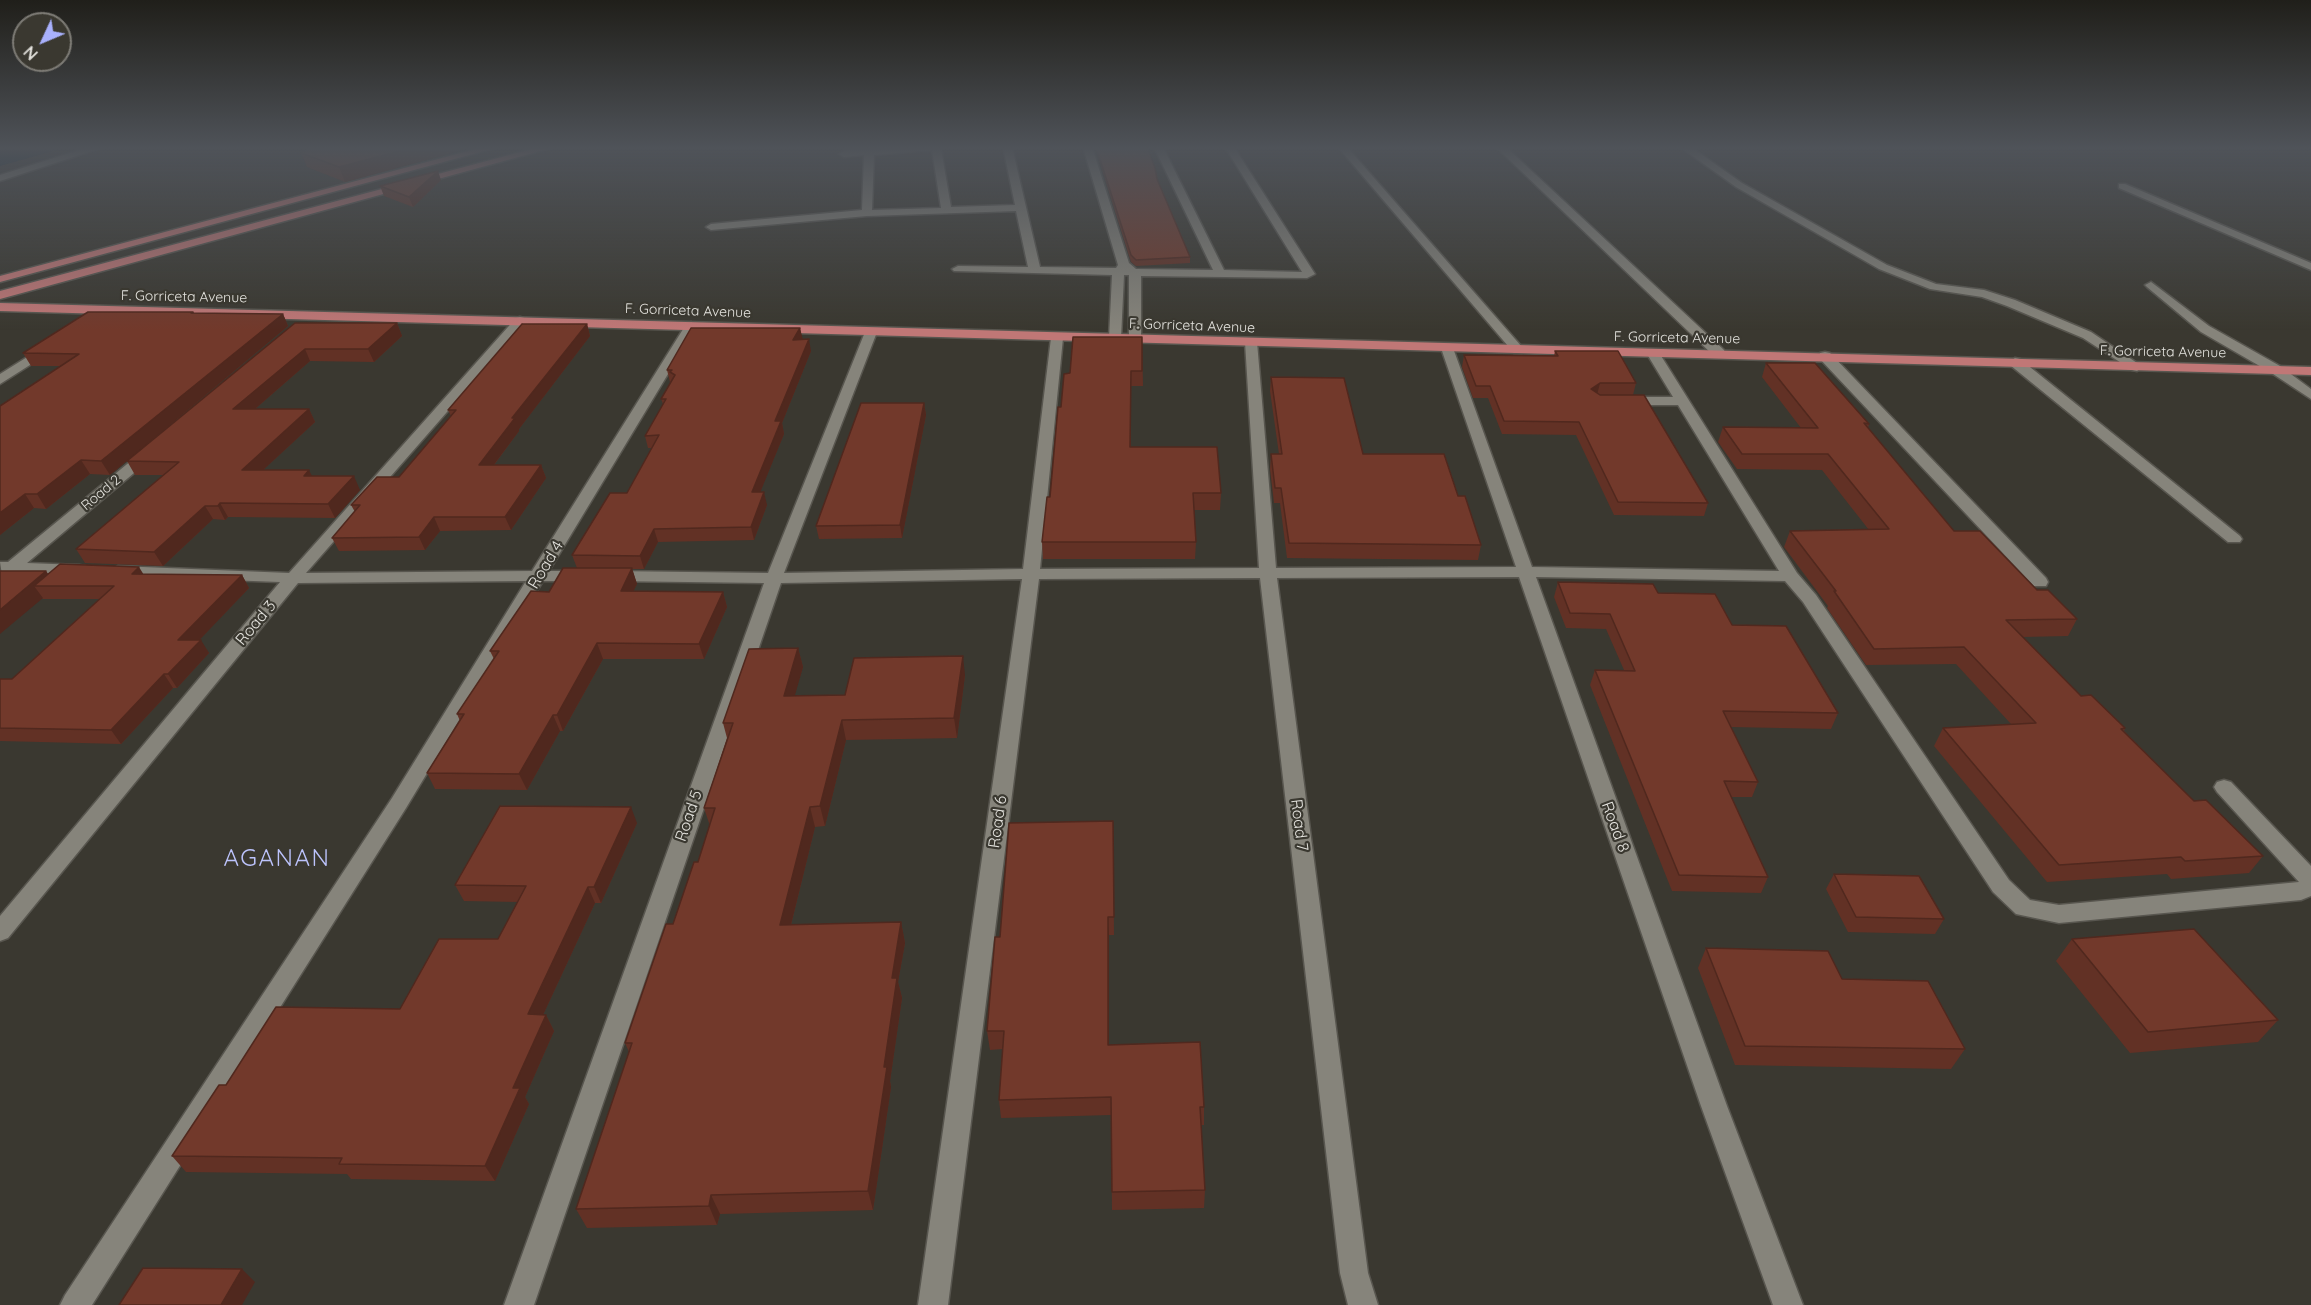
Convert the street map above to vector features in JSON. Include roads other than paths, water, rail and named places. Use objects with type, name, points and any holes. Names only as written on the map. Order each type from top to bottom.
[{"type":"main road","points":[[0,279],[268,208]]},
{"type":"main road","points":[[0,296],[325,208]]},
{"type":"main road","name":"F. Gorriceta Avenue","points":[[0,305],[22,308],[1057,338],[1653,354],[1719,353],[2311,371]]},
{"type":"street","points":[[867,208],[867,213]]},
{"type":"street","points":[[711,226],[867,213],[1019,208],[1035,271]]},
{"type":"street","points":[[1104,208],[1121,269],[1115,338]]},
{"type":"street","points":[[1188,208],[1221,273]]},
{"type":"street","points":[[958,269],[1035,271],[1121,269],[1135,273],[1303,276],[1309,274],[1267,208]]},
{"type":"street","points":[[1395,208],[1518,350]]},
{"type":"street","points":[[1565,208],[1719,353]]},
{"type":"street","points":[[1779,208],[1883,267],[1934,287],[1984,294],[2010,303],[2087,335],[2137,367]]},
{"type":"street","points":[[2173,208],[2311,267]]},
{"type":"street","points":[[1135,273],[1135,339]]},
{"type":"street","points":[[2151,285],[2205,328],[2275,369],[2311,394]]},
{"type":"street","points":[[85,323],[104,310]]},
{"type":"street","points":[[295,330],[313,315]]},
{"type":"street","name":"Road 3","points":[[0,932],[293,578],[520,321]]},
{"type":"street","name":"Road 4","points":[[75,1305],[399,803],[691,326]]},
{"type":"street","name":"Road 5","points":[[519,1305],[774,578],[871,332]]},
{"type":"street","name":"Road 6","points":[[933,1305],[1031,574],[1057,338]]},
{"type":"street","points":[[0,380],[57,342]]},
{"type":"street","name":"Road 7","points":[[1251,342],[1268,573],[1354,1273],[1363,1305]]},
{"type":"street","name":"Road 8","points":[[1447,348],[1714,1106],[1788,1305]]},
{"type":"street","points":[[1653,354],[1790,576],[1810,599],[2001,886],[2024,909],[2059,914],[2301,891],[2311,885],[2307,876],[2224,787]]},
{"type":"street","points":[[1825,356],[2040,582]]},
{"type":"street","points":[[2015,362],[2234,539]]},
{"type":"street","points":[[1608,401],[1683,401]]},
{"type":"street","name":"Road 2","points":[[0,578],[7,567],[159,445]]},
{"type":"street","points":[[7,567],[293,578],[540,575],[774,578],[1031,574],[1525,572],[1790,576]]},
{"type":"district","name":"AGANAN","points":[[277,859]]}]
